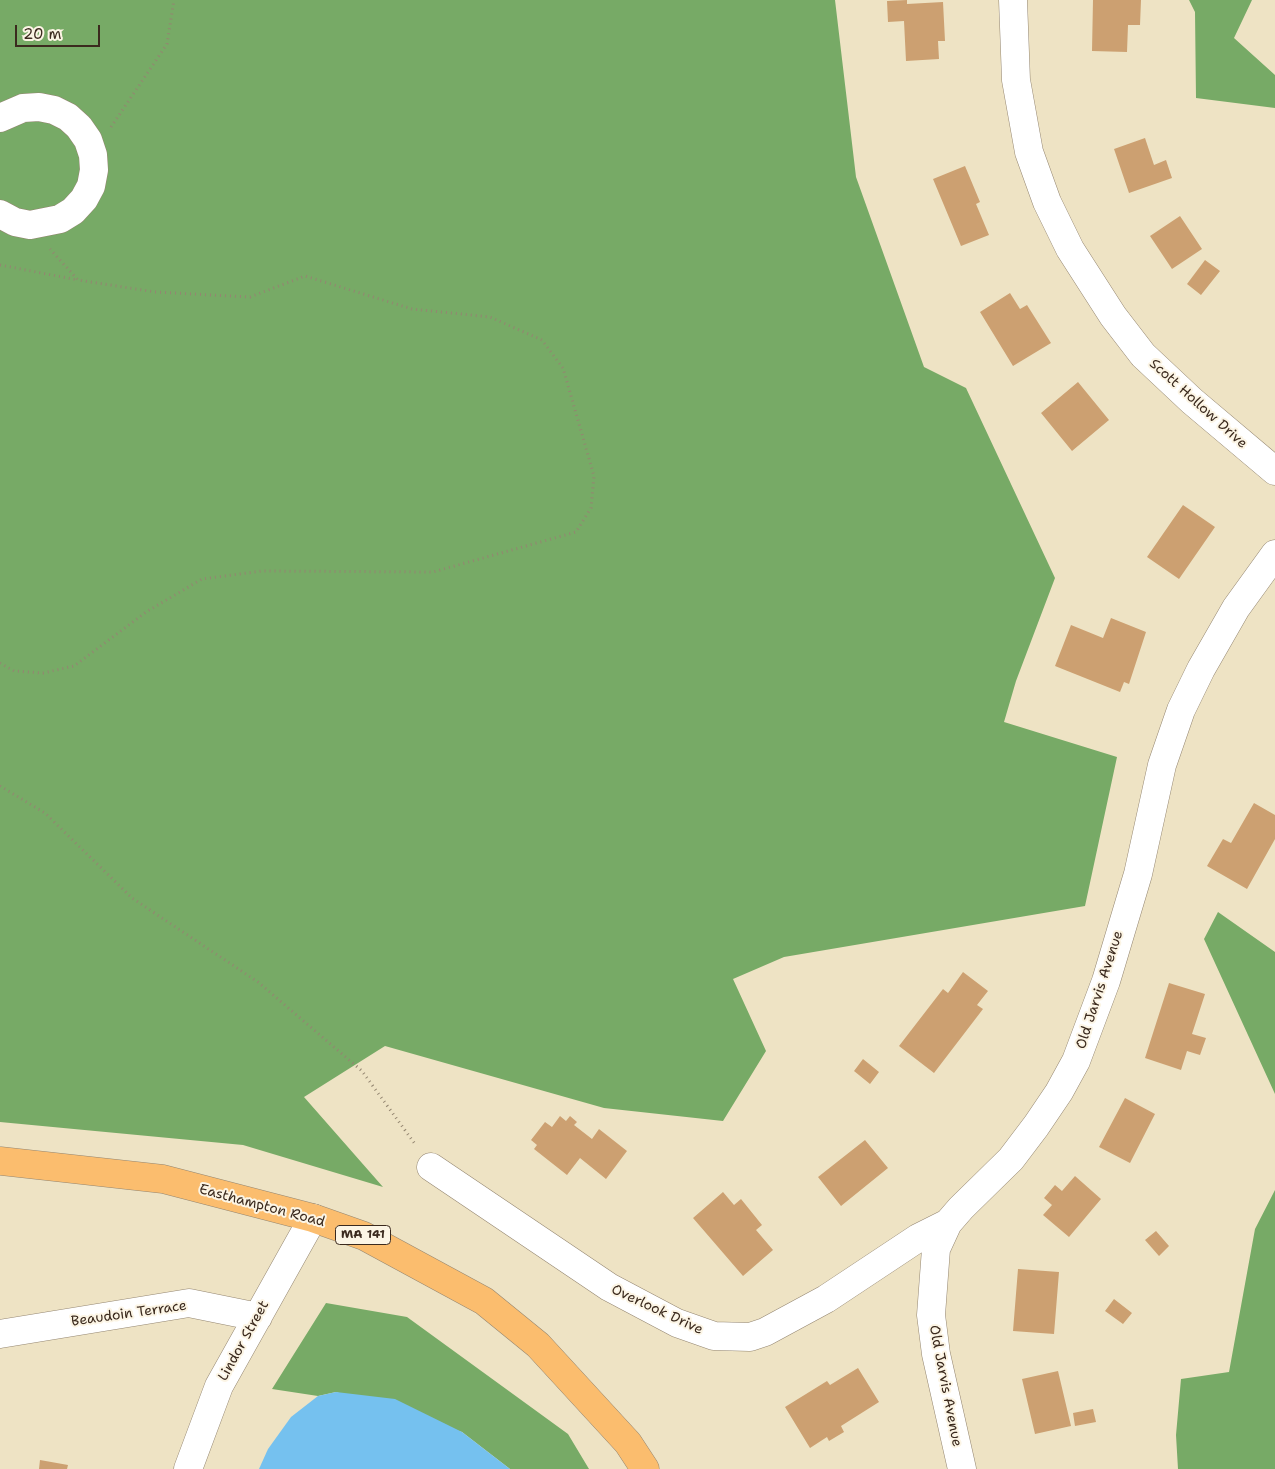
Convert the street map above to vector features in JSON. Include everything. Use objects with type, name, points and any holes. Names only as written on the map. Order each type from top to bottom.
[{"type":"main road","name":"Easthampton Road","points":[[0,1161],[163,1179],[313,1218],[364,1236],[484,1301],[538,1345],[628,1443],[645,1469]]},
{"type":"street","name":"Scott Hollow Drive","points":[[1013,0],[1016,80],[1029,152],[1047,202],[1070,249],[1113,316],[1143,355],[1173,384],[1275,471]]},
{"type":"street","points":[[0,118],[23,108],[54,110],[68,117],[80,127],[88,140],[93,155],[94,170],[84,199],[74,211],[60,219],[46,224],[30,225],[15,222],[0,214]]},
{"type":"street","name":"Old Jarvis Avenue","points":[[962,1469],[936,1354],[931,1315],[936,1249],[948,1223],[1011,1159],[1059,1092],[1076,1061],[1106,981],[1138,874],[1162,764],[1182,710],[1201,669],[1231,615],[1275,554]]},
{"type":"street","name":"Overlook Drive","points":[[431,1166],[609,1287],[677,1323],[714,1336],[750,1337],[765,1332],[834,1294],[918,1238],[948,1223]]},
{"type":"street","name":"Lindor Street","points":[[188,1469],[219,1386],[313,1218]]},
{"type":"street","name":"Beaudoin Terrace","points":[[0,1334],[189,1304],[258,1317]]},
{"type":"path","points":[[93,155],[167,44],[174,0]]},
{"type":"path","points":[[30,225],[78,280]]},
{"type":"path","points":[[0,265],[155,292],[250,297],[305,276],[412,309],[490,317],[542,340],[563,368],[594,476],[590,508],[576,532],[433,572],[262,571],[202,579],[146,612],[74,666],[43,673],[14,671],[0,663]]},
{"type":"path","points":[[0,786],[45,813],[132,898],[258,982],[362,1070],[431,1166]]},
{"type":"green space","points":[[0,0],[835,0],[856,177],[924,367],[966,388],[1055,578],[1016,681],[1004,722],[1117,757],[1085,906],[784,957],[733,979],[766,1051],[723,1121],[604,1108],[385,1046],[304,1097],[383,1187],[243,1145],[0,1122]]},
{"type":"green space","points":[[1189,0],[1252,0],[1234,38],[1275,75],[1275,108],[1196,98],[1195,12]]},
{"type":"green space","points":[[1218,912],[1275,952],[1275,1094],[1204,939]]},
{"type":"green space","points":[[1275,1190],[1275,1469],[1178,1469],[1176,1435],[1181,1379],[1229,1372],[1255,1229]]},
{"type":"green space","points":[[326,1303],[407,1317],[568,1434],[589,1469],[510,1469],[462,1432],[336,1392],[318,1396],[272,1389]]},
{"type":"water","points":[[336,1392],[395,1399],[462,1432],[510,1469],[259,1469],[268,1449],[291,1417],[318,1396]]},
{"type":"building","points":[[907,0],[907,4],[943,2],[945,41],[938,41],[939,59],[906,61],[904,21],[888,22],[887,1]]},
{"type":"building","points":[[1093,0],[1141,0],[1140,25],[1128,25],[1127,52],[1092,51]]},
{"type":"building","points":[[1145,138],[1154,165],[1166,160],[1172,178],[1129,193],[1114,149]]},
{"type":"building","points":[[965,166],[980,202],[976,204],[989,235],[961,246],[933,179]]},
{"type":"building","points":[[1180,216],[1202,249],[1172,269],[1150,236]]},
{"type":"building","points":[[1205,260],[1220,271],[1201,295],[1187,284]]},
{"type":"building","points":[[1010,293],[1020,309],[1027,305],[1051,343],[1013,366],[980,312]]},
{"type":"building","points":[[1078,382],[1109,420],[1072,451],[1041,413]]},
{"type":"building","points":[[1183,505],[1215,527],[1179,579],[1147,557]]},
{"type":"building","points":[[1111,618],[1146,632],[1129,684],[1124,682],[1120,692],[1055,666],[1071,625],[1103,638]]},
{"type":"building","points":[[1254,803],[1275,815],[1275,839],[1247,889],[1207,866],[1223,839],[1231,843]]},
{"type":"building","points":[[963,972],[988,991],[977,1005],[983,1009],[934,1073],[899,1046],[943,989],[948,993]]},
{"type":"building","points":[[1169,983],[1205,994],[1192,1034],[1206,1038],[1200,1055],[1187,1051],[1181,1070],[1145,1058]]},
{"type":"building","points":[[863,1059],[879,1072],[870,1084],[854,1071]]},
{"type":"building","points":[[1125,1098],[1155,1114],[1130,1163],[1099,1147]]},
{"type":"building","points":[[560,1116],[566,1121],[570,1116],[577,1122],[574,1125],[592,1139],[599,1129],[627,1151],[606,1179],[580,1158],[567,1175],[534,1149],[537,1145],[531,1140],[545,1122],[552,1127]]},
{"type":"building","points":[[865,1140],[888,1168],[841,1206],[818,1177]]},
{"type":"building","points":[[1075,1176],[1101,1199],[1069,1237],[1043,1215],[1052,1205],[1044,1198],[1055,1185],[1062,1191]]},
{"type":"building","points":[[723,1192],[734,1205],[741,1199],[762,1225],[756,1230],[773,1250],[743,1276],[693,1218]]},
{"type":"building","points":[[1156,1231],[1169,1246],[1159,1256],[1145,1240]]},
{"type":"building","points":[[1018,1269],[1059,1272],[1054,1334],[1013,1331]]},
{"type":"building","points":[[1114,1299],[1132,1313],[1123,1324],[1105,1311]]},
{"type":"building","points":[[858,1368],[879,1402],[841,1426],[844,1432],[829,1441],[827,1437],[810,1448],[785,1407],[827,1381],[830,1385]]},
{"type":"building","points":[[1058,1371],[1071,1426],[1035,1434],[1022,1379]]},
{"type":"building","points":[[1093,1409],[1096,1422],[1075,1426],[1073,1413]]},
{"type":"building","points":[[40,1460],[68,1465],[67,1469],[39,1469]]}]
